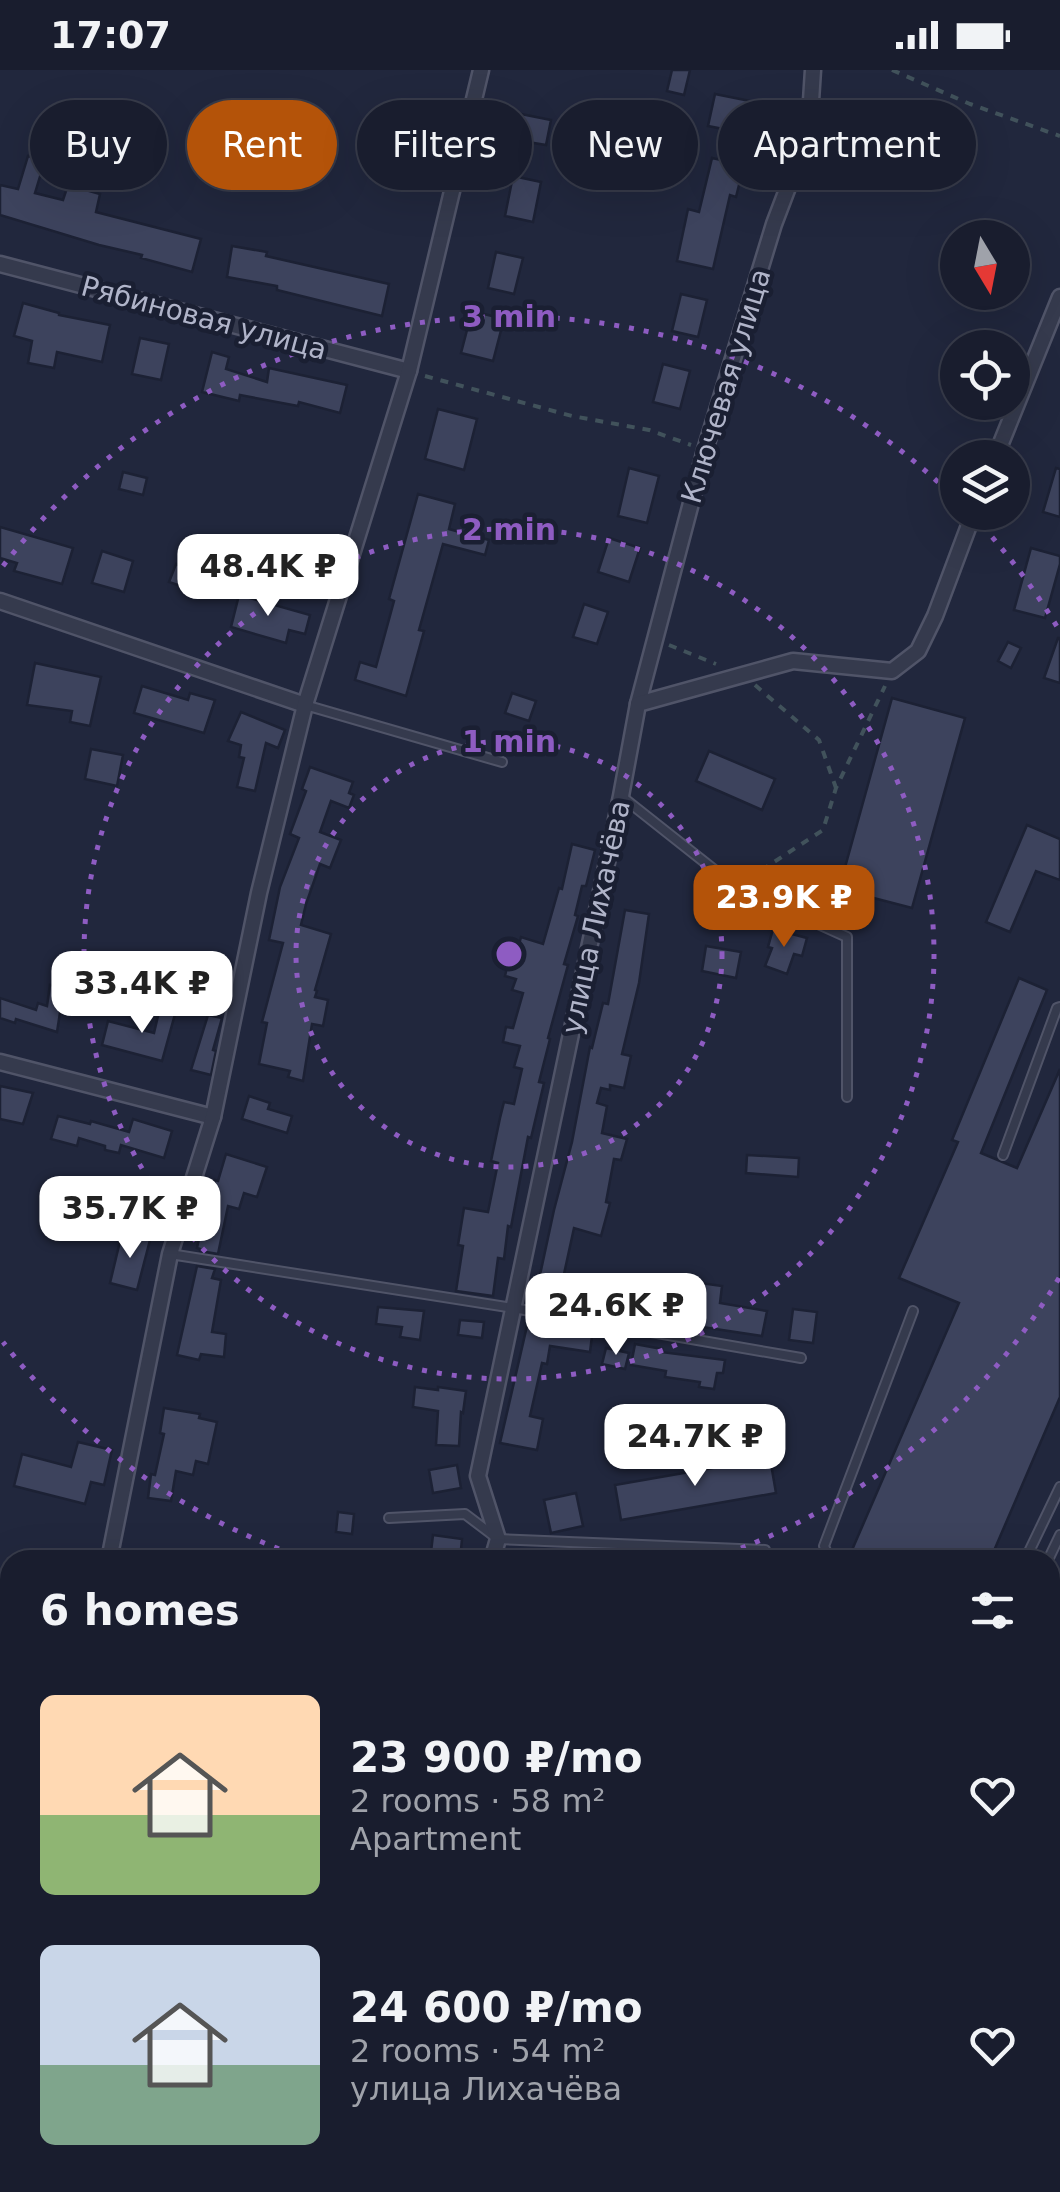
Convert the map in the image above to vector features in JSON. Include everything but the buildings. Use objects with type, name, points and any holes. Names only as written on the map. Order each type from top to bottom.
[{"type":"street","points":[[111,1550],[170,1254],[213,1117],[260,892],[305,705],[408,371],[481,70]]},
{"type":"street","name":"Ключевая улица","points":[[638,704],[705,450],[774,224],[809,132],[814,70]]},
{"type":"street","name":"Рябиновая улица","points":[[0,264],[408,371]]},
{"type":"street","points":[[1001,440],[1060,298]]},
{"type":"street","points":[[638,704],[793,660],[892,671],[918,651],[967,530]]},
{"type":"street","points":[[0,602],[305,705]]},
{"type":"street","name":"улица Лихачёва","points":[[498,1539],[478,1476],[622,796],[638,704]]},
{"type":"street","points":[[0,1062],[213,1117]]},
{"type":"street","points":[[495,1550],[498,1539]]},
{"type":"lane","points":[[305,705],[502,762]]},
{"type":"lane","points":[[622,796],[736,887],[846,937],[847,1098]]},
{"type":"lane","points":[[1003,1155],[1060,1007]]},
{"type":"lane","points":[[170,1254],[802,1358]]},
{"type":"lane","points":[[826,1550],[913,1311]]},
{"type":"lane","points":[[1031,1550],[1060,1487]]},
{"type":"lane","points":[[390,1518],[465,1514],[498,1539],[765,1550]]},
{"type":"path","points":[[892,70],[970,104],[1060,136]]},
{"type":"path","points":[[408,371],[572,416],[649,430],[705,450]]},
{"type":"path","points":[[654,639],[743,676],[818,740],[836,788]]},
{"type":"path","points":[[736,887],[823,830],[836,788],[892,671]]}]
